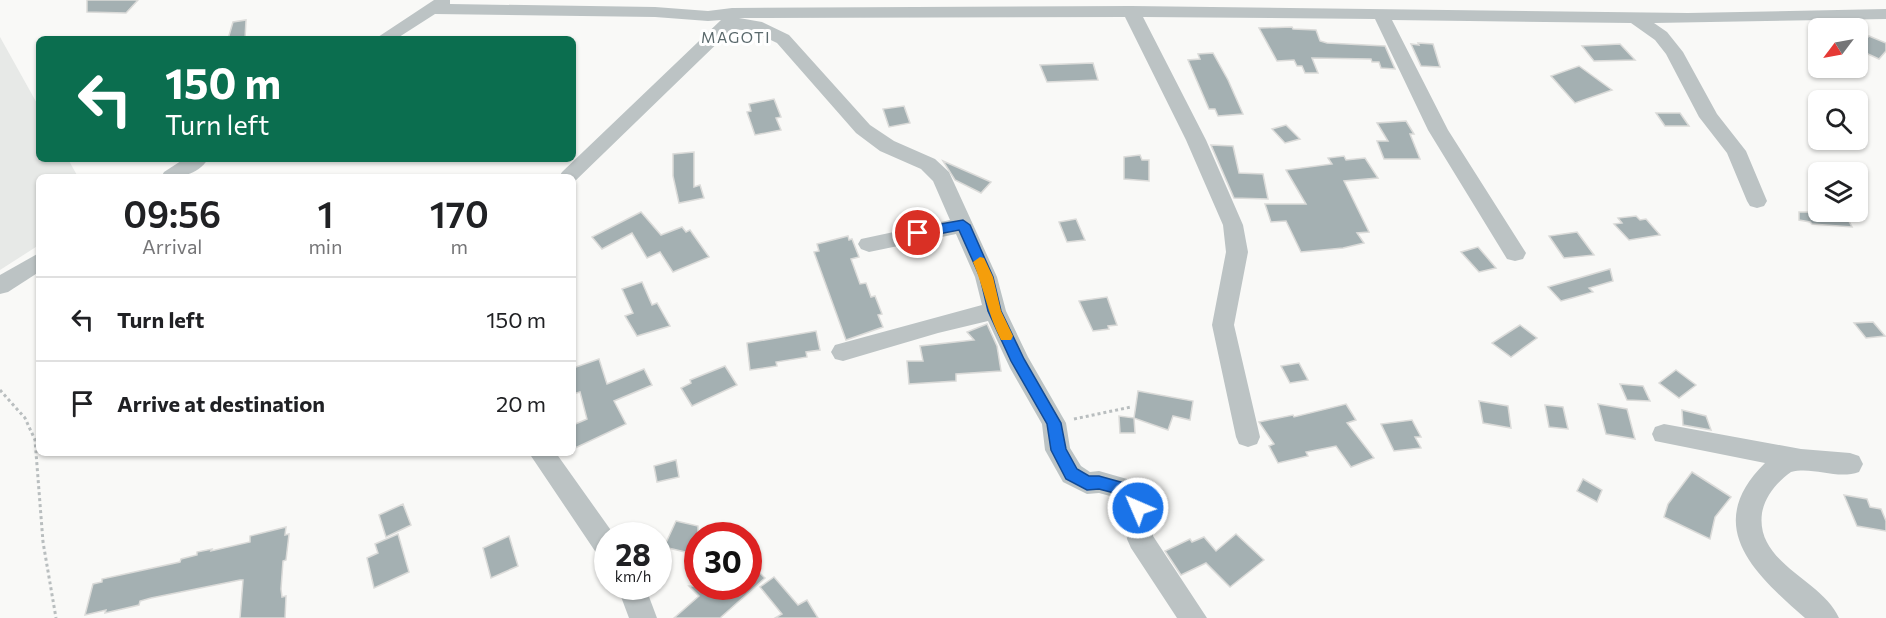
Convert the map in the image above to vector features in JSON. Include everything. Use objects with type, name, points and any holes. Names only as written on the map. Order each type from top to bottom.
[{"type":"street","points":[[389,36],[439,5],[655,12],[730,18],[1131,11],[1250,14],[1360,7],[1381,15],[1797,18],[1886,14]]},
{"type":"street","points":[[1131,11],[1196,140],[1233,225],[1237,252],[1223,325],[1248,437]]},
{"type":"street","points":[[1381,15],[1438,130],[1515,254]]},
{"type":"street","points":[[572,174],[730,18]]},
{"type":"street","points":[[730,18],[776,34],[790,46],[863,129],[887,146],[931,166],[942,177],[986,277],[995,311],[1018,361],[1054,423],[1058,450],[1071,474],[1087,483],[1099,482],[1118,488],[1138,508],[1140,539],[1193,618]]},
{"type":"street","points":[[1635,18],[1661,36],[1674,52],[1709,117],[1736,151],[1757,201]]},
{"type":"street","points":[[176,174],[194,162]]},
{"type":"street","points":[[869,244],[963,225]]},
{"type":"street","points":[[0,286],[36,263]]},
{"type":"street","points":[[843,352],[940,325],[958,317],[995,311]]},
{"type":"street","points":[[1664,434],[1801,460],[1850,464]]},
{"type":"street","points":[[544,456],[594,528]]},
{"type":"street","points":[[1801,460],[1785,462],[1766,479],[1752,499],[1748,525],[1753,544],[1771,568],[1825,618]]},
{"type":"street","points":[[636,600],[643,618]]},
{"type":"path","points":[[0,390],[25,418],[36,440]]},
{"type":"path","points":[[1054,423],[1131,407]]},
{"type":"path","points":[[37,456],[43,542],[56,618]]},
{"type":"shaded area","points":[[0,37],[36,102],[36,162],[70,162],[76,174],[36,174],[36,247],[0,270]]},
{"type":"building","points":[[87,0],[138,0],[126,13],[87,12]]},
{"type":"building","points":[[246,20],[245,36],[229,36],[233,22]]},
{"type":"building","points":[[1292,27],[1293,29],[1316,30],[1320,41],[1327,43],[1385,46],[1395,69],[1381,68],[1379,62],[1372,62],[1371,59],[1312,58],[1318,73],[1305,73],[1302,66],[1297,66],[1294,60],[1277,61],[1259,28]]},
{"type":"building","points":[[1868,37],[1886,43],[1886,51],[1879,59],[1868,54]]},
{"type":"building","points":[[1418,43],[1433,44],[1440,67],[1421,66],[1411,44],[1419,45]]},
{"type":"building","points":[[1620,44],[1635,60],[1594,61],[1582,46]]},
{"type":"building","points":[[1213,53],[1243,114],[1218,116],[1215,109],[1209,109],[1188,60],[1200,59],[1198,54]]},
{"type":"building","points":[[1093,63],[1098,80],[1047,82],[1040,65]]},
{"type":"building","points":[[1579,66],[1612,90],[1575,103],[1551,76]]},
{"type":"building","points":[[774,99],[781,117],[776,118],[781,130],[755,135],[747,112],[751,111],[749,104]]},
{"type":"building","points":[[904,106],[910,123],[889,127],[883,109]]},
{"type":"building","points":[[1656,113],[1680,113],[1689,126],[1665,126]]},
{"type":"building","points":[[1406,121],[1414,134],[1410,134],[1420,159],[1384,159],[1377,141],[1388,141],[1377,123]]},
{"type":"building","points":[[1286,125],[1300,139],[1285,143],[1272,129]]},
{"type":"building","points":[[1211,145],[1233,146],[1239,173],[1263,174],[1268,199],[1234,198]]},
{"type":"building","points":[[694,152],[694,187],[700,185],[704,198],[679,203],[673,176],[673,154]]},
{"type":"building","points":[[1140,155],[1142,160],[1149,160],[1149,181],[1124,179],[1124,157]]},
{"type":"building","points":[[1344,156],[1346,160],[1365,158],[1378,178],[1344,181],[1369,232],[1357,233],[1364,243],[1343,248],[1301,252],[1286,221],[1271,222],[1265,204],[1306,204],[1286,170],[1332,164],[1328,158]]},
{"type":"building","points":[[943,161],[991,182],[981,193],[955,180]]},
{"type":"building","points":[[641,212],[661,235],[682,227],[686,232],[690,230],[709,257],[673,272],[660,252],[647,258],[632,233],[602,249],[592,237]]},
{"type":"building","points":[[1799,212],[1808,212],[1808,222],[1799,220]]},
{"type":"building","points":[[1636,216],[1640,220],[1646,219],[1660,235],[1629,240],[1614,224],[1622,223],[1618,218]]},
{"type":"building","points":[[1076,219],[1085,240],[1067,242],[1059,222]]},
{"type":"building","points":[[1810,222],[1849,222],[1852,227]]},
{"type":"building","points":[[1577,232],[1594,255],[1564,258],[1549,236]]},
{"type":"building","points":[[848,236],[849,240],[852,239],[859,257],[851,259],[860,284],[866,283],[871,297],[875,296],[882,314],[878,315],[883,327],[846,340],[814,252],[819,251],[817,244]]},
{"type":"building","points":[[1478,247],[1496,268],[1479,272],[1461,252]]},
{"type":"building","points":[[1610,269],[1613,281],[1589,288],[1593,292],[1561,301],[1548,287]]},
{"type":"building","points":[[642,282],[652,305],[657,303],[670,326],[637,336],[625,316],[633,313],[622,289]]},
{"type":"building","points":[[1107,297],[1117,325],[1108,326],[1109,329],[1093,331],[1079,301]]},
{"type":"building","points":[[1873,322],[1885,336],[1866,338],[1854,323]]},
{"type":"building","points":[[987,324],[997,346],[1001,371],[956,374],[956,381],[909,384],[907,361],[923,361],[920,346],[974,340],[967,332]]},
{"type":"building","points":[[1520,325],[1537,338],[1511,357],[1492,343]]},
{"type":"building","points":[[816,331],[820,350],[806,352],[807,357],[776,362],[777,366],[750,370],[747,343]]},
{"type":"building","points":[[599,359],[607,384],[644,369],[652,385],[614,401],[626,424],[576,448],[576,424],[587,419],[580,392],[576,393],[576,367]]},
{"type":"building","points":[[1299,363],[1308,380],[1290,383],[1281,366]]},
{"type":"building","points":[[725,366],[737,385],[692,406],[681,388],[691,383],[690,380]]},
{"type":"building","points":[[1676,370],[1696,385],[1679,398],[1659,383]]},
{"type":"building","points":[[1620,384],[1643,386],[1650,401],[1627,400]]},
{"type":"building","points":[[1138,391],[1193,401],[1190,420],[1173,416],[1168,430],[1134,418]]},
{"type":"building","points":[[1479,401],[1508,406],[1511,428],[1483,423]]},
{"type":"building","points":[[1346,404],[1356,420],[1347,423],[1374,458],[1351,467],[1336,446],[1306,452],[1308,456],[1278,463],[1269,446],[1274,444],[1259,422],[1293,415],[1294,417]]},
{"type":"building","points":[[1598,404],[1627,409],[1635,439],[1606,434]]},
{"type":"building","points":[[1545,405],[1563,407],[1568,429],[1549,427]]},
{"type":"building","points":[[1682,410],[1706,416],[1711,430],[1683,425]]},
{"type":"building","points":[[1119,416],[1134,418],[1135,433],[1120,433]]},
{"type":"building","points":[[1412,420],[1421,437],[1415,437],[1421,448],[1394,451],[1381,424]]},
{"type":"building","points":[[676,460],[679,477],[657,482],[654,466]]},
{"type":"building","points":[[1692,472],[1731,497],[1715,517],[1710,539],[1664,517],[1668,504]]},
{"type":"building","points":[[1583,479],[1602,490],[1597,502],[1577,491]]},
{"type":"building","points":[[1844,495],[1867,499],[1870,507],[1881,509],[1886,521],[1886,531],[1857,526]]},
{"type":"building","points":[[403,504],[411,525],[386,537],[379,515]]},
{"type":"building","points":[[676,521],[684,523],[684,552],[672,549],[672,530]]},
{"type":"building","points":[[286,527],[285,535],[289,534],[286,560],[283,561],[281,589],[282,597],[286,596],[285,618],[240,618],[243,580],[151,598],[140,601],[139,605],[105,613],[106,610],[85,615],[93,584],[102,582],[102,579],[180,562],[181,559],[197,555],[197,552],[250,542],[250,536]]},
{"type":"building","points":[[398,534],[409,572],[374,588],[367,558],[378,553],[375,544]]},
{"type":"building","points":[[1236,534],[1264,560],[1230,587],[1206,563],[1181,575],[1165,551],[1190,539],[1192,542],[1204,537],[1216,551]]},
{"type":"building","points":[[509,536],[518,566],[491,578],[483,548]]},
{"type":"building","points":[[774,577],[798,605],[807,600],[818,618],[775,618],[782,614],[762,589],[762,586]]},
{"type":"building","points":[[694,600],[740,600],[720,618],[674,618]]},
{"type":"slow traffic","points":[[980,262],[995,311],[1006,336]]},
{"type":"district","name":"MAGOTI","points":[[736,37]]},
{"type":"route","points":[[918,233],[963,225],[986,277],[995,311],[1018,361],[1054,423],[1058,450],[1071,474],[1087,483],[1099,482],[1118,488],[1138,508]]}]
